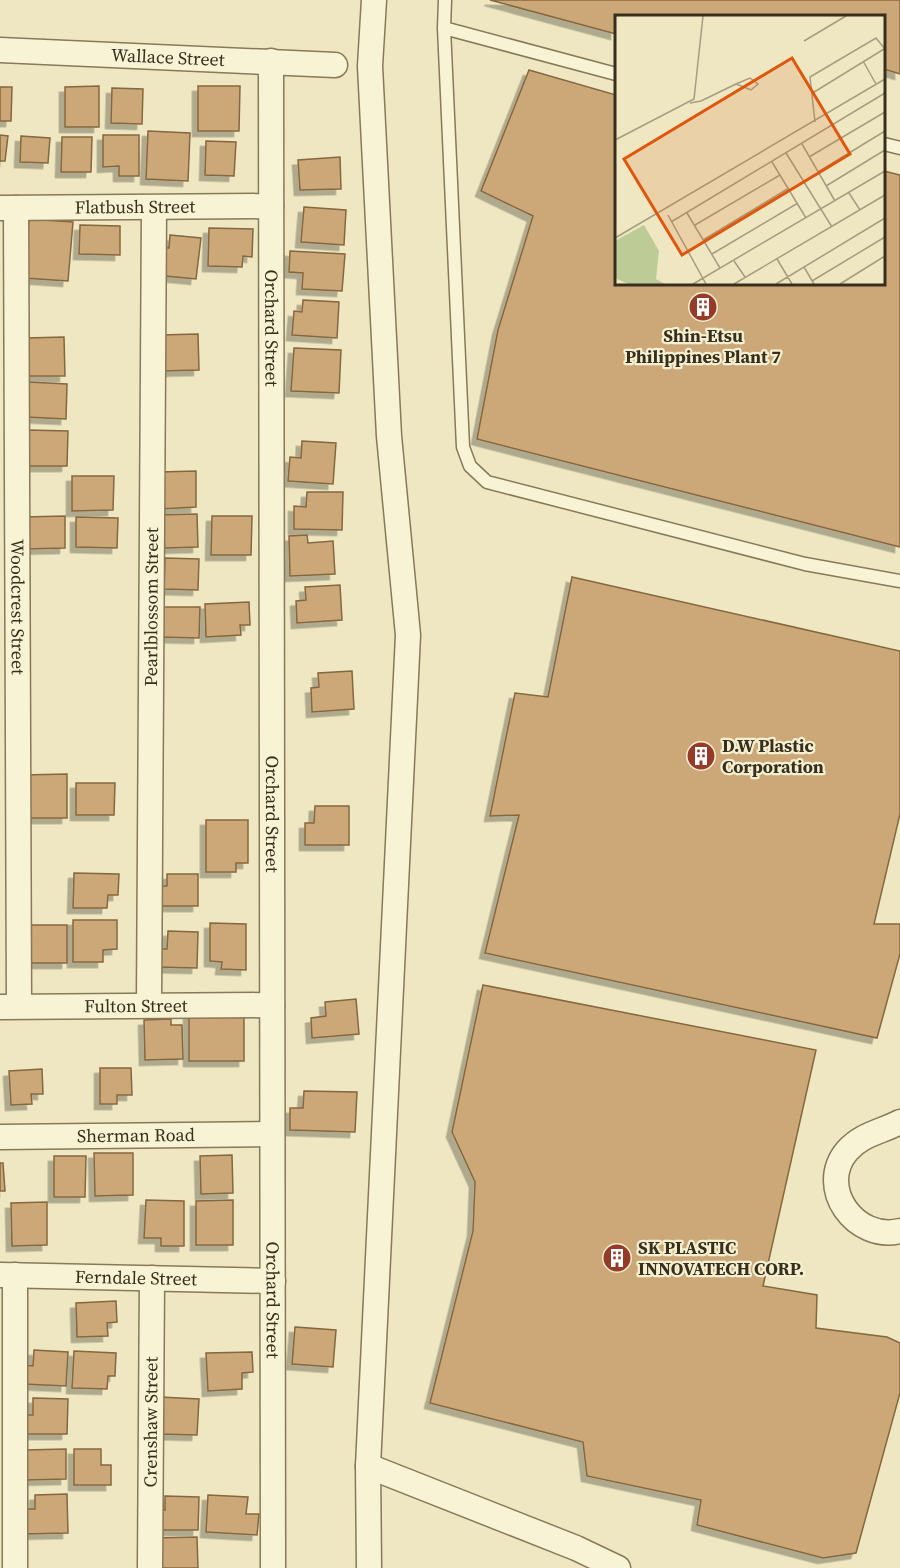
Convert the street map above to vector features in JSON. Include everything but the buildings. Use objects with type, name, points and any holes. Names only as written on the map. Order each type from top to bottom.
[{"type":"street","points":[[369,1568],[368,1466],[408,635],[387,400],[370,66],[374,0]]},
{"type":"street","name":"Wallace Street","points":[[0,50],[335,65]]},
{"type":"street","name":"Orchard Street","points":[[270,62],[273,1568]]},
{"type":"street","name":"Flatbush Street","points":[[8,208],[154,209],[271,206]]},
{"type":"street","name":"Woodcrest Street","points":[[8,208],[10,1006]]},
{"type":"street","name":"Pearlblossom Street","points":[[149,1004],[154,209]]},
{"type":"street","name":"Fulton Street","points":[[10,1006],[272,1005]]},
{"type":"street","points":[[900,1122],[856,1141],[845,1154],[838,1168],[836,1185],[840,1201],[848,1215],[861,1226],[876,1232],[900,1231]]},
{"type":"street","name":"Sherman Road","points":[[0,1137],[272,1134]]},
{"type":"street","points":[[7,1275],[15,1568]]},
{"type":"street","name":"Ferndale Street","points":[[7,1275],[273,1281]]},
{"type":"street","name":"Crenshaw Street","points":[[150,1568],[152,1278]]},
{"type":"street","points":[[368,1466],[576,1558],[618,1568]]},
{"type":"lane","points":[[445,0],[444,28],[463,447],[470,466],[487,482],[805,564],[900,581]]},
{"type":"lane","points":[[444,28],[615,74]]},
{"type":"lane","points":[[885,144],[900,148]]},
{"type":"place","name":"Shin-Etsu Philippines Plant 7","points":[[703,307]]},
{"type":"place","name":"D.W Plastic Corporation","points":[[701,756]]},
{"type":"place","name":"SK PLASTIC INNOVATECH CORP.","points":[[617,1258]]}]
